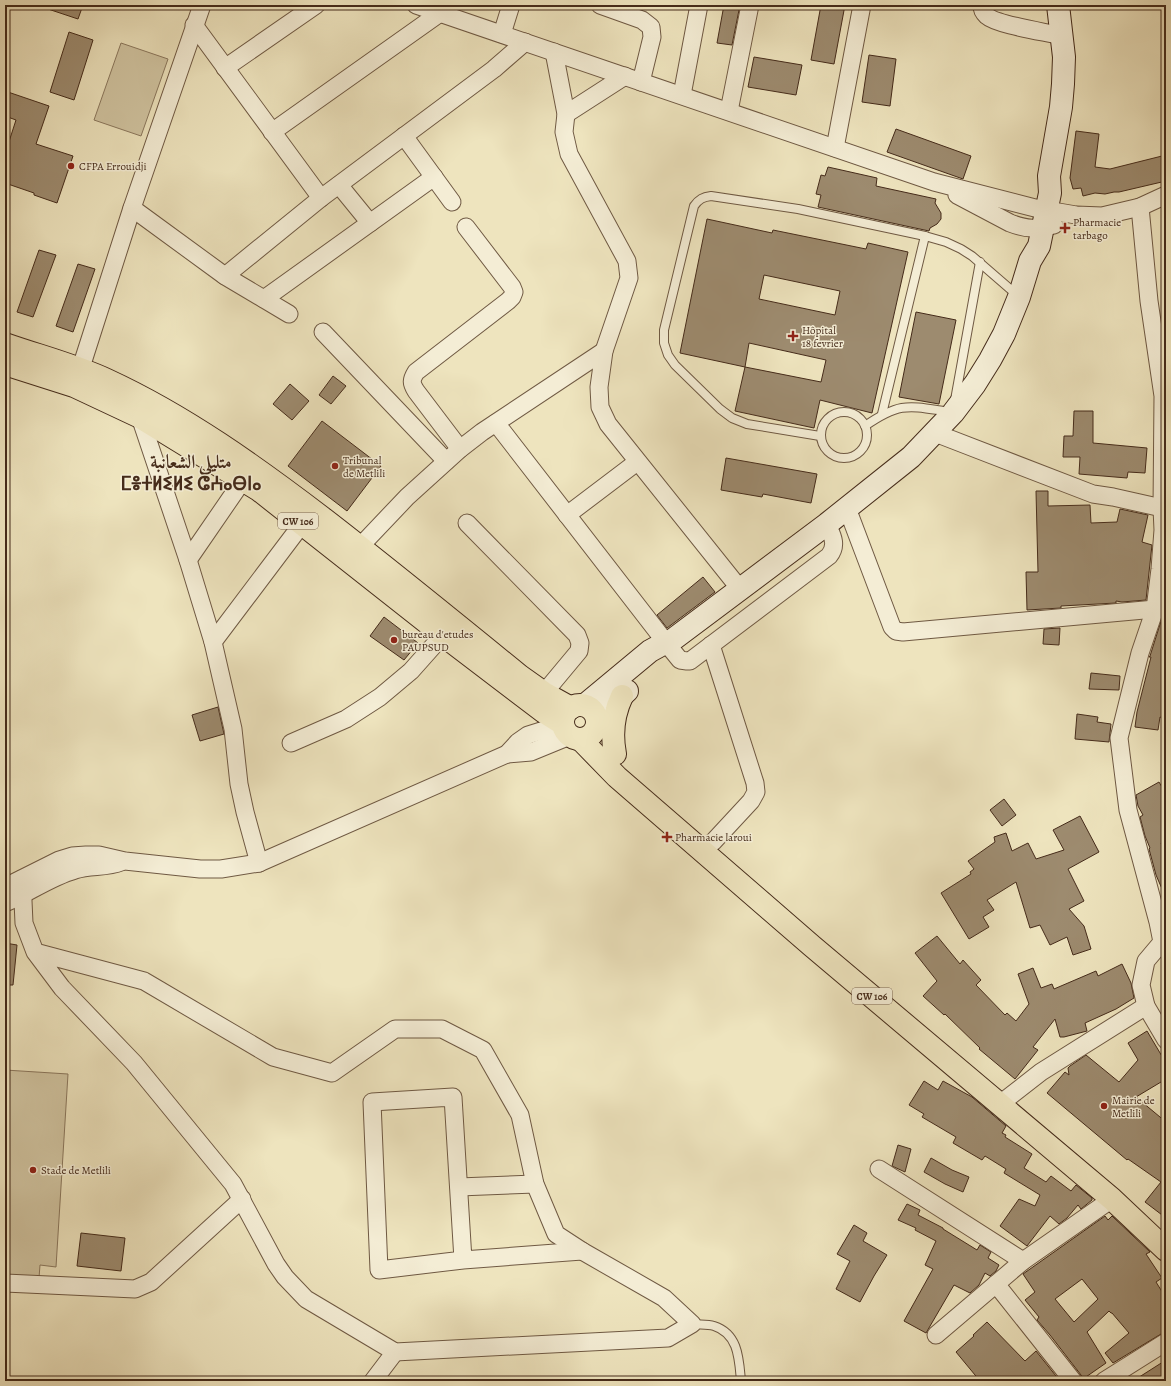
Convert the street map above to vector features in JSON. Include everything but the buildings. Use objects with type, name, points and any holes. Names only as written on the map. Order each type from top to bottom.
[{"type":"main road","points":[[578,723],[650,651],[667,644],[827,524],[911,457],[953,413],[975,384],[1004,334],[1019,297],[1030,261],[1027,250],[1039,219],[1042,186],[1049,176],[1064,84],[1064,57],[1058,5]]},
{"type":"main road","points":[[5,344],[78,378],[107,380],[163,409],[214,440],[268,476],[354,553],[544,693],[578,723]]},
{"type":"main road","name":"CW 106","points":[[5,364],[78,378],[259,490],[302,524],[354,553],[443,635],[544,712],[578,723],[615,754],[633,772],[1004,1101],[1166,1250]]},
{"type":"main road","points":[[578,723],[622,696],[658,659],[667,644]]},
{"type":"main road","points":[[615,754],[612,730],[617,707],[622,696]]},
{"type":"main road","name":"CW 106","points":[[578,723],[617,777],[818,951],[1166,1234]]},
{"type":"street","points":[[78,378],[132,208],[202,5]]},
{"type":"street","points":[[225,68],[316,5]]},
{"type":"street","points":[[416,5],[441,9],[502,34],[1039,219],[1118,213],[1140,207],[1166,195]]},
{"type":"street","points":[[502,34],[511,5]]},
{"type":"street","points":[[566,114],[633,79],[652,37],[650,27],[642,20],[600,5]]},
{"type":"street","points":[[682,95],[699,5]]},
{"type":"street","points":[[729,112],[750,5]]},
{"type":"street","points":[[835,148],[862,5]]},
{"type":"street","points":[[982,5],[982,12],[988,17],[999,22],[1062,36]]},
{"type":"street","points":[[272,132],[441,9]]},
{"type":"street","points":[[194,25],[321,198]]},
{"type":"street","points":[[225,276],[321,198],[494,69],[525,42]]},
{"type":"street","points":[[554,52],[566,114],[564,132],[569,154],[627,261],[629,278],[604,351],[599,387],[600,407],[608,424],[637,462],[740,589]]},
{"type":"street","points":[[404,136],[452,202]]},
{"type":"street","points":[[264,299],[434,178]]},
{"type":"street","points":[[339,185],[370,223]]},
{"type":"street","points":[[1140,207],[1148,301],[1163,396],[1163,530],[1161,561],[1161,608],[1140,653],[1119,738],[1128,810],[1164,941],[1146,961],[1141,985],[1146,1006],[1166,1040]]},
{"type":"street","points":[[132,208],[225,276],[289,314]]},
{"type":"street","points":[[460,449],[416,391],[412,384],[412,379],[416,372],[508,301],[514,292],[512,287],[466,227]]},
{"type":"street","points":[[323,332],[446,461]]},
{"type":"street","points":[[354,553],[407,497],[460,449],[496,423],[604,351]]},
{"type":"street","points":[[140,417],[188,560],[213,642],[233,729],[239,784],[259,863]]},
{"type":"street","points":[[496,423],[680,660],[690,661],[829,556],[832,552],[834,540],[827,524]]},
{"type":"street","points":[[935,433],[1093,494],[1162,508]]},
{"type":"street","points":[[567,515],[637,462]]},
{"type":"street","points":[[188,560],[243,480]]},
{"type":"street","points":[[847,508],[892,627],[896,631],[903,632],[1161,608]]},
{"type":"street","points":[[467,523],[577,635],[580,643],[579,651],[544,693]]},
{"type":"street","points":[[213,642],[302,524]]},
{"type":"street","points":[[291,743],[346,719],[380,697],[411,671],[443,635]]},
{"type":"street","points":[[711,645],[755,783],[756,792],[751,801],[713,842]]},
{"type":"street","points":[[5,903],[23,887],[59,860],[72,856],[99,854],[125,861],[200,869],[220,869],[259,863],[507,754],[518,742],[528,735],[578,723]]},
{"type":"street","points":[[5,887],[23,887]]},
{"type":"street","points":[[23,887],[24,923],[35,952],[62,988],[134,1063],[233,1184],[276,1264],[294,1288],[306,1299],[395,1352],[668,1338],[692,1324],[664,1298],[582,1251],[556,1234],[535,1184],[520,1115],[483,1050],[442,1029],[395,1029],[332,1073],[273,1056],[144,980],[35,952]]},
{"type":"street","points":[[1004,1101],[1041,1072],[1146,1006]]},
{"type":"street","points":[[464,1260],[452,1097],[372,1102],[379,1270],[464,1260],[582,1251]]},
{"type":"street","points":[[879,1169],[1023,1262]]},
{"type":"street","points":[[459,1187],[535,1184]]},
{"type":"street","points":[[5,1283],[135,1289],[151,1282],[242,1199]]},
{"type":"street","points":[[936,1335],[1023,1262],[1112,1199]]},
{"type":"street","points":[[996,1284],[1073,1381]]},
{"type":"street","points":[[1104,1381],[1166,1342]]},
{"type":"street","points":[[373,1381],[395,1352]]},
{"type":"lane","points":[[820,436],[747,424],[732,418],[720,409],[675,365],[668,354],[664,343],[664,330],[694,206],[698,200],[704,196],[711,196],[798,208],[946,242],[961,249],[980,262],[1019,297]]},
{"type":"lane","points":[[882,414],[925,236]]},
{"type":"lane","points":[[865,426],[882,414],[896,408],[906,406],[953,413],[980,262]]},
{"type":"lane","points":[[843,412],[860,418],[865,426],[867,435],[865,444],[860,452],[853,457],[844,459],[835,457],[827,452],[822,445],[820,436],[822,427],[827,419],[834,414],[843,412]]},
{"type":"lane","points":[[692,1324],[713,1326],[725,1332],[735,1344],[739,1358],[741,1381]]},
{"type":"shaded area","points":[[121,43],[168,59],[141,136],[94,120]]},
{"type":"shaded area","name":"Stade de Metlili","points":[[5,1070],[68,1074],[56,1267],[40,1265],[39,1278],[5,1276]]},
{"type":"place","name":"CFPA Errouidji","points":[[71,166]]},
{"type":"place","name":"Pharmacie tarbago","points":[[1065,228]]},
{"type":"place","name":"Hôpital 18 fevrier","points":[[793,336]]},
{"type":"place","name":"Tribunal de Metlili","points":[[335,466]]},
{"type":"place","name":"bureau d'etudes PAUPSUD","points":[[394,640]]},
{"type":"place","name":"Pharmacie laroui","points":[[667,837]]},
{"type":"place","name":"Mairie de Metlili","points":[[1104,1106]]},
{"type":"place","name":"Stade de Metlili","points":[[33,1170]]},
{"type":"district","name":"متليلي الشعانبة ⵎⴻⵜⵍⵉⵍⵉ ⵛⵄⴰⴱⵏⴰ","points":[[191,472]]}]
